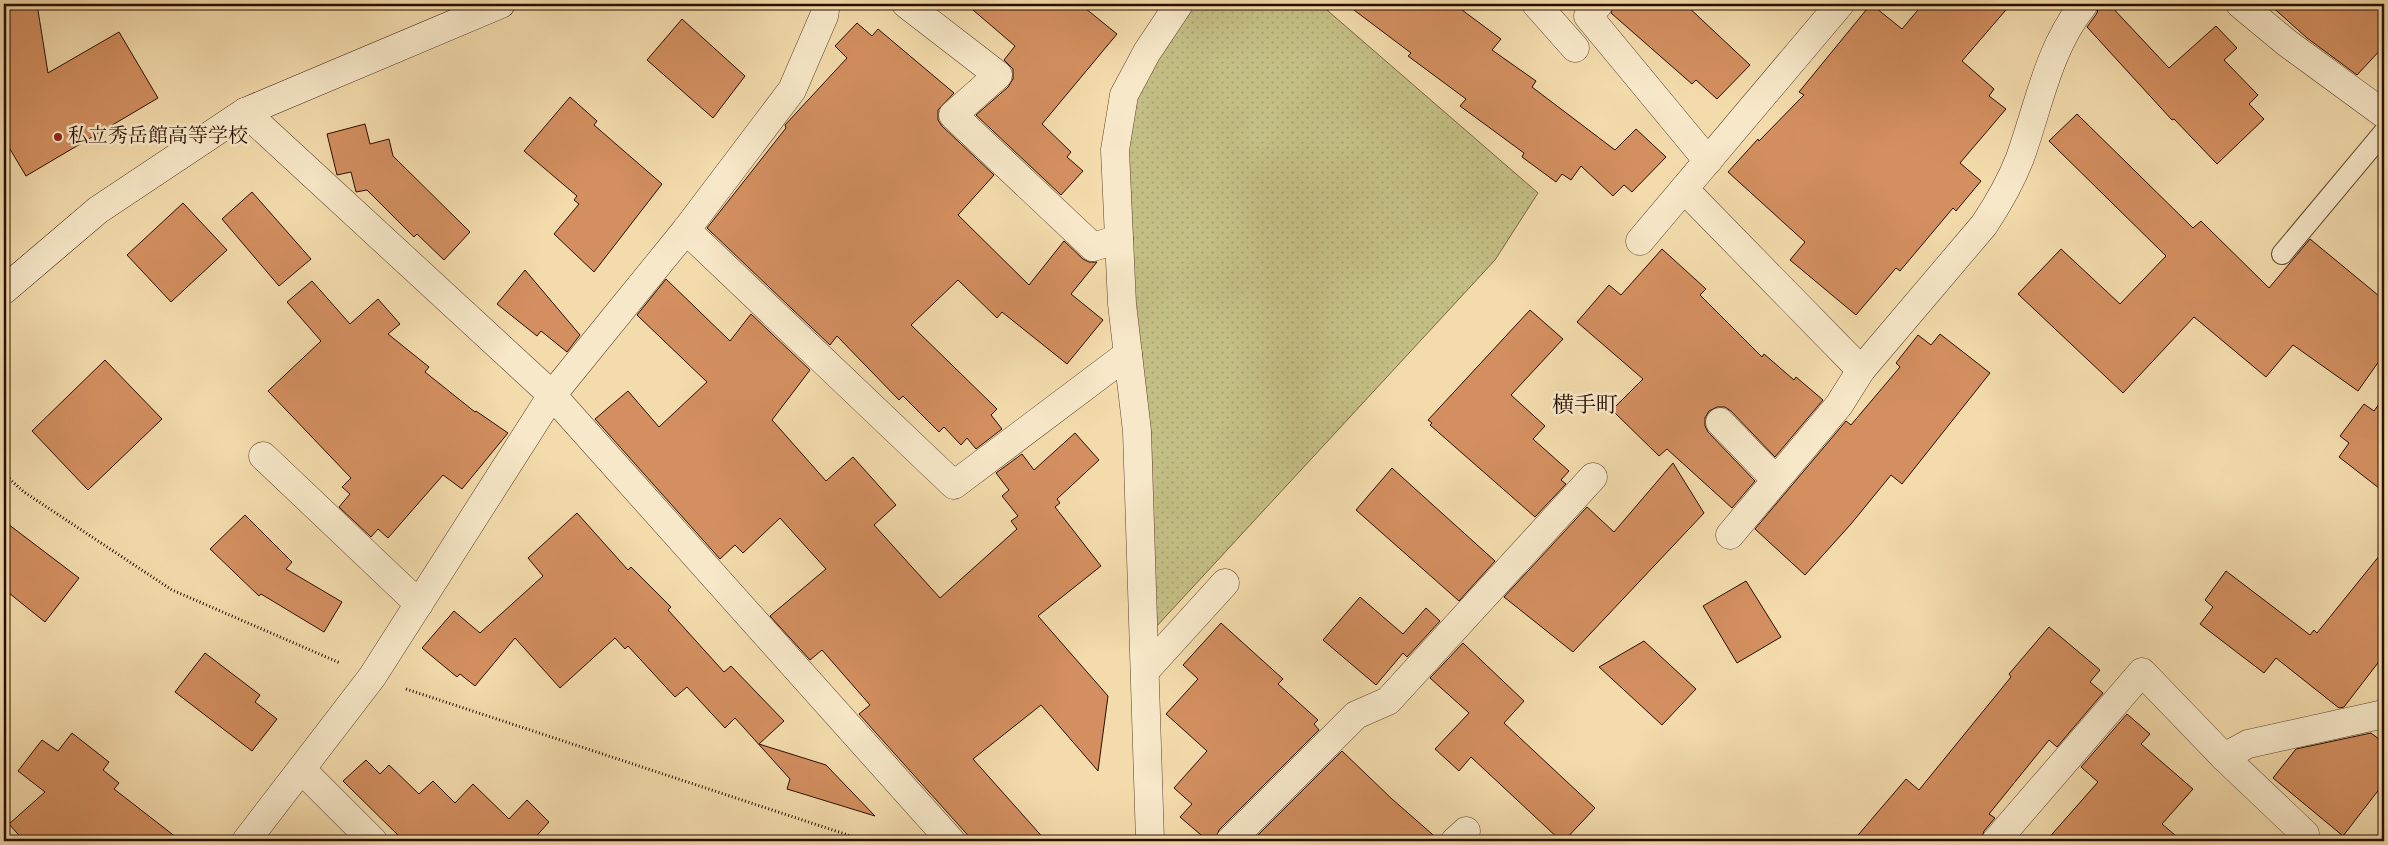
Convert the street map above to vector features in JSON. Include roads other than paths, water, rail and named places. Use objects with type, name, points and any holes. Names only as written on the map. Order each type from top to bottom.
[{"type":"street","points":[[4,290],[98,210],[245,112],[502,4]]},
{"type":"street","points":[[246,841],[372,677],[552,395],[686,230],[792,90],[824,16],[826,4]]},
{"type":"street","points":[[906,4],[998,74],[953,115],[1093,247],[1119,239]]},
{"type":"street","points":[[1150,841],[1137,430],[1122,304],[1116,150],[1124,95],[1147,52],[1180,4]]},
{"type":"street","points":[[1536,4],[1575,48]]},
{"type":"street","points":[[1599,4],[1588,16],[1708,161]]},
{"type":"street","points":[[1640,241],[1840,4]]},
{"type":"street","points":[[1730,535],[1839,405],[1861,370],[1984,225],[1998,205],[2020,158],[2050,64],[2069,22],[2084,4]]},
{"type":"street","points":[[2240,4],[2287,44],[2384,114]]},
{"type":"street","points":[[245,112],[552,395],[951,841]]},
{"type":"street","points":[[1684,189],[1861,370]]},
{"type":"street","points":[[686,230],[954,485],[1128,354]]},
{"type":"street","points":[[1720,422],[1776,480]]},
{"type":"street","points":[[263,456],[419,604]]},
{"type":"street","points":[[1230,841],[1356,715],[1388,701],[1593,477]]},
{"type":"street","points":[[1145,671],[1225,583]]},
{"type":"street","points":[[1996,841],[2142,672],[2224,757],[2305,834],[2299,841]]},
{"type":"street","points":[[2224,757],[2248,744],[2384,714]]},
{"type":"street","points":[[302,770],[372,841]]},
{"type":"lane","points":[[2282,254],[2384,132]]},
{"type":"place","name":"私立秀岳館高等学校","points":[[58,137]]},
{"type":"district","name":"横手町","points":[[1585,406]]}]
